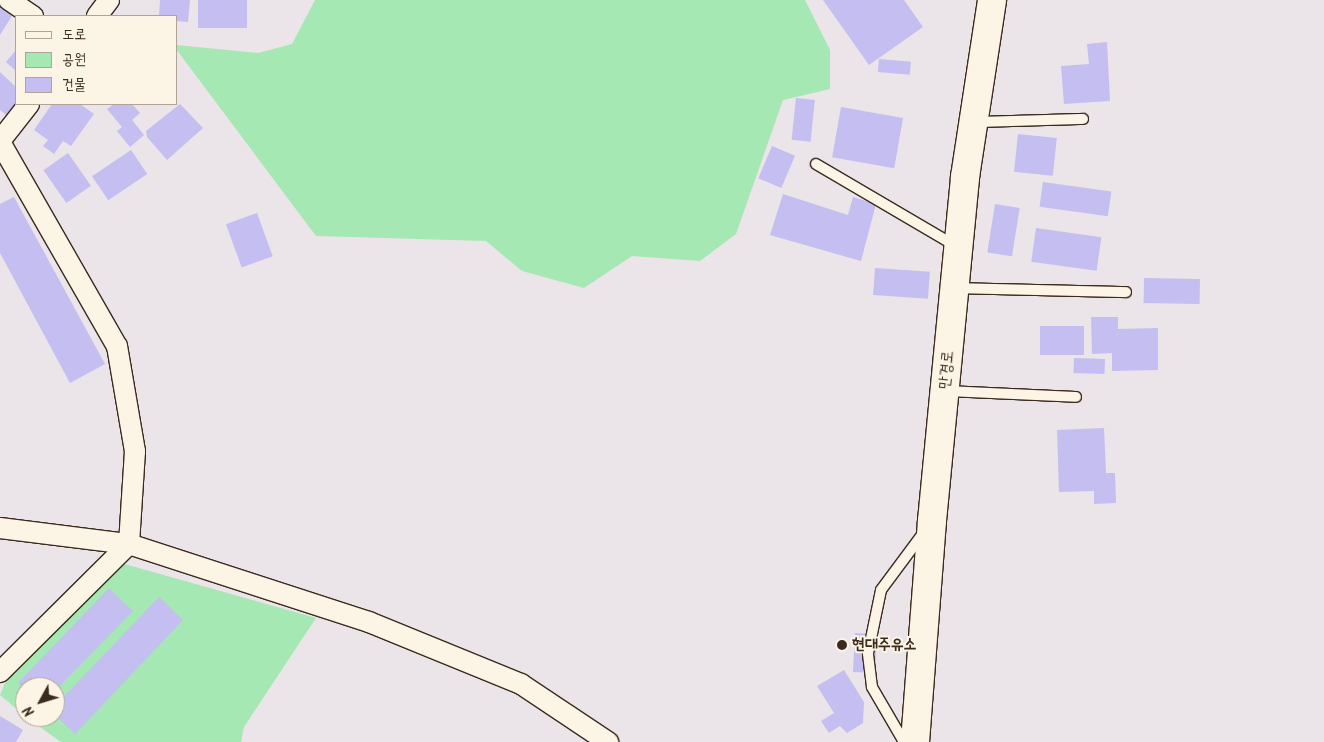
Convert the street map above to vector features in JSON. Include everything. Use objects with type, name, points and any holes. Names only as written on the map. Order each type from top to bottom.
[{"type":"street","points":[[9,0],[32,15]]},
{"type":"street","points":[[98,15],[109,0]]},
{"type":"street","name":"만경로","points":[[915,742],[932,521],[959,248],[974,122],[992,0]]},
{"type":"street","points":[[0,672],[129,544],[135,451],[117,346],[0,141],[28,105]]},
{"type":"street","points":[[0,528],[129,544],[369,622],[521,684],[608,742]]},
{"type":"lane","points":[[974,122],[1083,119]]},
{"type":"lane","points":[[816,164],[959,248]]},
{"type":"lane","points":[[956,288],[1126,292]]},
{"type":"lane","points":[[945,390],[1076,397]]},
{"type":"lane","points":[[904,742],[872,687],[868,653],[881,590],[932,521]]},
{"type":"green space","points":[[315,0],[805,0],[830,50],[830,89],[783,100],[736,234],[700,261],[632,256],[584,288],[522,271],[486,241],[316,236],[178,52],[178,45],[258,53],[292,44]]},
{"type":"green space","points":[[121,563],[316,618],[244,727],[241,742],[61,742],[40,727],[65,727],[65,677],[15,677],[15,708],[0,695],[5,683]]},
{"type":"building","points":[[160,0],[190,0],[188,22],[178,21],[178,15],[159,15]]},
{"type":"building","points":[[198,0],[247,0],[247,28],[198,28]]},
{"type":"building","points":[[823,0],[904,0],[923,27],[869,65]]},
{"type":"building","points":[[2,2],[15,11],[0,35],[0,4]]},
{"type":"building","points":[[1107,42],[1110,101],[1064,104],[1061,66],[1089,64],[1087,44]]},
{"type":"building","points":[[15,51],[15,70],[6,62]]},
{"type":"building","points":[[879,59],[911,62],[910,75],[878,72]]},
{"type":"building","points":[[0,72],[15,86],[15,105],[6,115],[0,110]]},
{"type":"building","points":[[796,98],[815,100],[811,142],[792,140]]},
{"type":"building","points":[[180,104],[203,128],[167,160],[147,137],[146,131]]},
{"type":"building","points":[[51,105],[81,105],[94,114],[71,146],[63,141],[54,154],[43,146],[48,140],[34,130]]},
{"type":"building","points":[[113,105],[133,105],[140,113],[132,120],[144,135],[130,147],[117,131],[122,127],[107,109]]},
{"type":"building","points":[[841,107],[903,118],[894,168],[832,157]]},
{"type":"building","points":[[1018,134],[1057,138],[1053,176],[1014,172]]},
{"type":"building","points":[[772,146],[795,156],[781,188],[758,178]]},
{"type":"building","points":[[131,150],[147,174],[108,200],[92,176]]},
{"type":"building","points":[[68,153],[91,186],[66,203],[43,170]]},
{"type":"building","points":[[1043,182],[1111,192],[1108,216],[1040,207]]},
{"type":"building","points":[[783,194],[848,215],[853,197],[876,204],[861,261],[770,235]]},
{"type":"building","points":[[14,197],[105,364],[70,383],[0,253],[0,204]]},
{"type":"building","points":[[995,204],[1020,208],[1012,256],[987,252]]},
{"type":"building","points":[[257,213],[273,256],[242,268],[226,224]]},
{"type":"building","points":[[1036,228],[1101,237],[1097,271],[1031,262]]},
{"type":"building","points":[[875,268],[930,272],[928,299],[873,295]]},
{"type":"building","points":[[1144,278],[1200,279],[1200,304],[1144,303]]},
{"type":"building","points":[[1091,317],[1118,317],[1118,329],[1158,328],[1158,370],[1112,371],[1112,353],[1092,354]]},
{"type":"building","points":[[1040,326],[1084,326],[1084,355],[1040,355]]},
{"type":"building","points":[[1074,358],[1105,359],[1104,374],[1073,373]]},
{"type":"building","points":[[1104,428],[1106,473],[1115,473],[1116,503],[1094,504],[1094,491],[1059,492],[1057,430]]},
{"type":"building","points":[[109,588],[133,611],[65,681],[65,677],[24,677]]},
{"type":"building","points":[[159,597],[183,620],[75,734],[65,724],[65,696]]},
{"type":"building","points":[[855,633],[877,634],[875,673],[853,672]]},
{"type":"building","points":[[844,670],[864,702],[863,723],[847,733],[840,726],[829,733],[821,721],[834,713],[817,686]]},
{"type":"building","points":[[0,716],[15,725],[15,727],[23,730],[16,742],[0,742]]},
{"type":"place","name":"현대주유소","points":[[842,645]]}]
